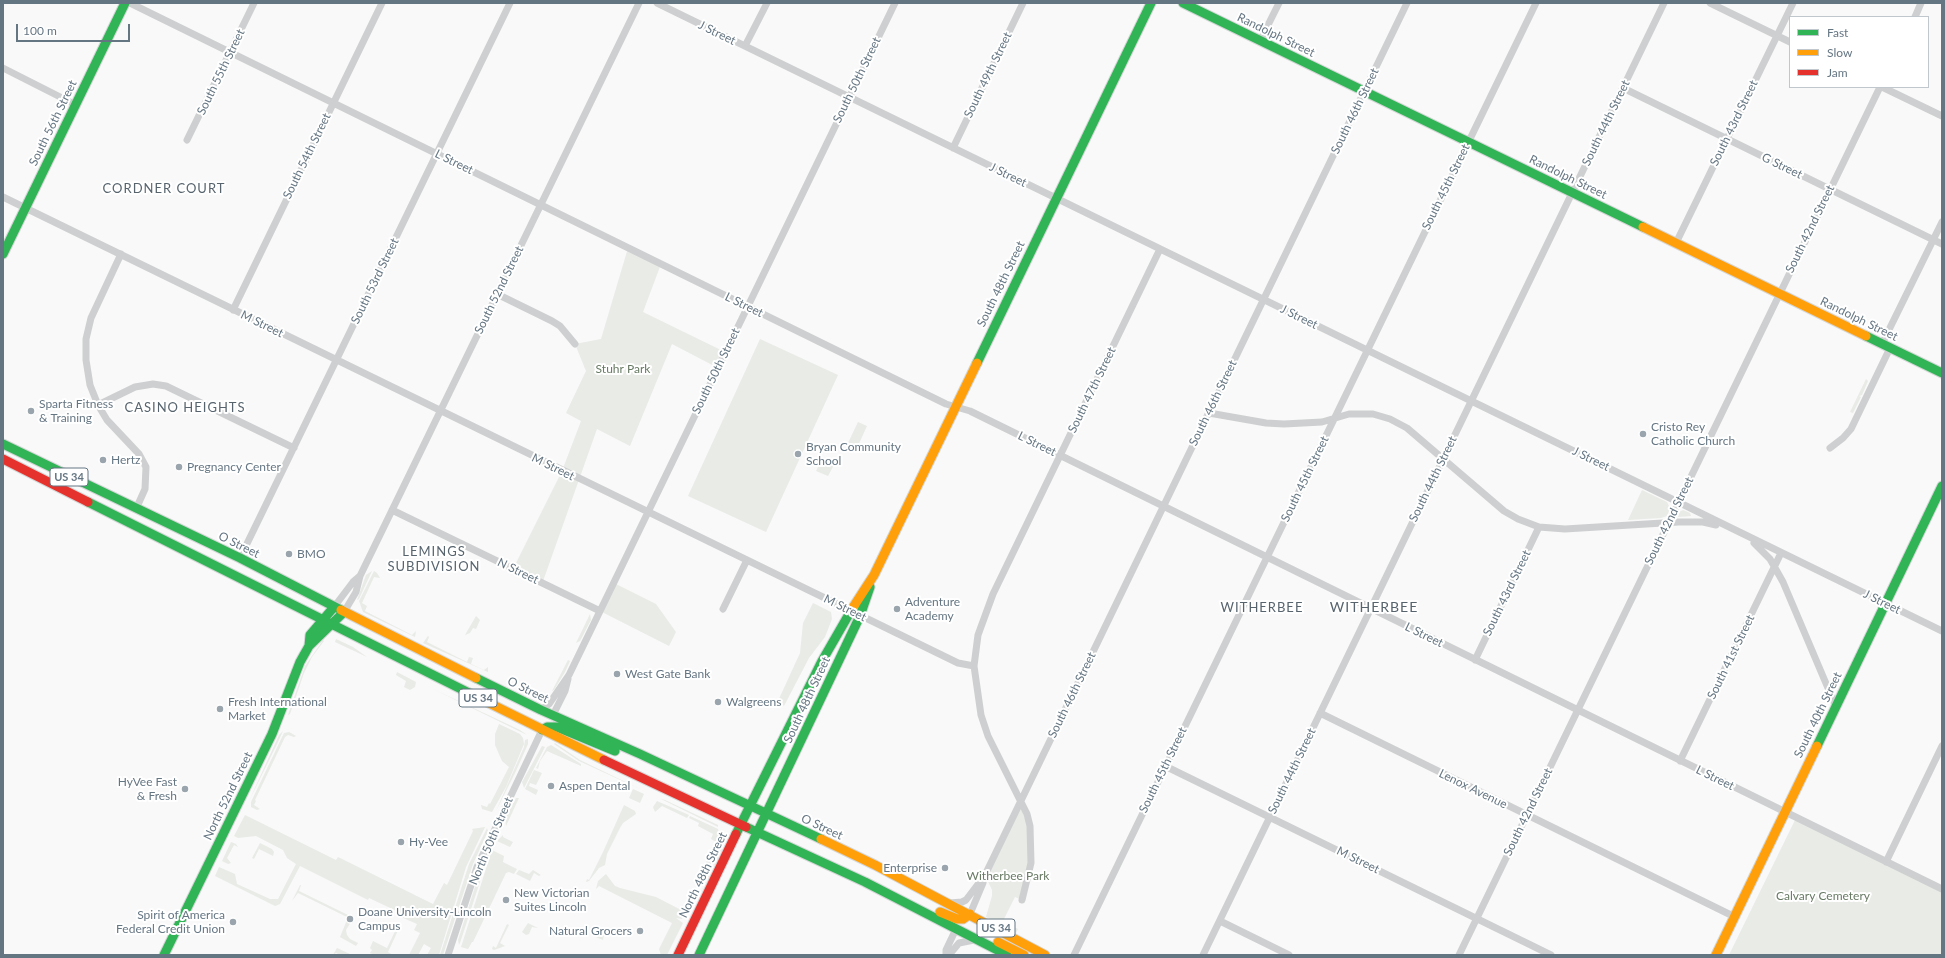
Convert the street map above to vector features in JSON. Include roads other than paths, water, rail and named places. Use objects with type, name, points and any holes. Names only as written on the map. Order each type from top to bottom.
[{"type":"main road","name":"South 56th Street","points":[[3,254],[125,3]]},
{"type":"main road","name":"South 48th Street","points":[[750,806],[818,668],[874,575],[1151,3]]},
{"type":"main road","name":"Randolph Street","points":[[1183,3],[1942,373]]},
{"type":"main road","name":"O Street","points":[[3,444],[240,558],[334,607],[553,716],[640,754],[767,814],[970,914],[1045,955]]},
{"type":"main road","name":"US 34","points":[[3,459],[542,730],[740,825],[893,896],[1007,955]]},
{"type":"main road","name":"South 40th Street","points":[[1716,955],[1885,604],[1939,501],[1942,486]]},
{"type":"main road","name":"South 48th Street","points":[[758,833],[860,616],[874,575]]},
{"type":"main road","name":"North 52nd Street","points":[[310,646],[310,635],[334,607]]},
{"type":"main road","name":"North 52nd Street","points":[[164,955],[267,743],[296,670],[310,646],[344,612]]},
{"type":"main road","points":[[458,688],[486,696],[534,717],[544,719],[553,716]]},
{"type":"main road","points":[[542,730],[547,727],[557,727],[618,752],[640,754]]},
{"type":"main road","name":"North 48th Street","points":[[678,955],[750,806]]},
{"type":"main road","points":[[700,955],[758,833]]},
{"type":"main road","points":[[893,896],[923,904],[957,919],[963,919],[970,914]]},
{"type":"main road","points":[[956,929],[963,928],[974,930],[1024,955]]},
{"type":"street","name":"L Street","points":[[130,3],[747,306],[955,407],[970,411],[1942,889]]},
{"type":"street","name":"South 55th Street","points":[[187,140],[254,3]]},
{"type":"street","name":"South 54th Street","points":[[232,310],[382,3]]},
{"type":"street","name":"South 53rd Street","points":[[240,558],[510,3]]},
{"type":"street","name":"South 52nd Street","points":[[344,612],[356,592],[360,576],[639,3]]},
{"type":"street","name":"J Street","points":[[657,3],[1942,631]]},
{"type":"street","points":[[746,46],[767,3]]},
{"type":"street","name":"South 50th Street","points":[[541,710],[549,704],[569,675],[895,3]]},
{"type":"street","name":"South 49th Street","points":[[953,148],[1023,3]]},
{"type":"street","points":[[1260,41],[1279,3]]},
{"type":"street","name":"South 46th Street","points":[[970,914],[979,896],[985,875],[1407,3]]},
{"type":"street","name":"South 45th Street","points":[[1074,955],[1536,3]]},
{"type":"street","name":"South 44th Street","points":[[1203,955],[1664,3]]},
{"type":"street","points":[[1710,3],[1789,41]]},
{"type":"street","name":"South 43rd Street","points":[[1676,243],[1793,3]]},
{"type":"street","points":[[1916,16],[1922,3]]},
{"type":"street","points":[[3,68],[76,104]]},
{"type":"street","name":"G Street","points":[[1623,88],[1942,244]]},
{"type":"street","name":"South 42nd Street","points":[[1459,955],[1668,522],[1880,88]]},
{"type":"street","points":[[1883,88],[1942,116]]},
{"type":"street","name":"M Street","points":[[3,197],[860,616],[958,663],[974,666]]},
{"type":"street","points":[[1830,448],[1844,438],[1851,428],[1942,222]]},
{"type":"street","name":"South 47th Street","points":[[974,666],[978,635],[987,607],[1160,249]]},
{"type":"street","points":[[121,254],[96,305],[87,332],[85,353],[90,385],[98,405],[107,420],[139,454],[146,467],[147,483],[136,509]]},
{"type":"street","points":[[497,294],[560,326],[575,344]]},
{"type":"street","points":[[98,405],[135,386],[153,384],[166,386],[294,448]]},
{"type":"street","points":[[1208,413],[1274,424],[1303,424],[1349,414],[1374,414],[1390,419],[1407,428],[1504,511],[1518,519],[1539,527],[1565,529],[1668,522],[1703,522],[1730,528],[1766,553],[1775,566],[1836,707]]},
{"type":"street","name":"N Street","points":[[392,510],[600,612]]},
{"type":"street","name":"South 43rd Street","points":[[1475,660],[1539,527]]},
{"type":"street","name":"South 41st Street","points":[[1680,761],[1781,553]]},
{"type":"street","points":[[723,609],[746,560]]},
{"type":"street","name":"South 52nd Street","points":[[334,607],[353,582],[360,576]]},
{"type":"street","points":[[974,666],[978,703],[984,728],[1028,818],[1032,853],[1030,875],[1022,900]]},
{"type":"street","name":"South 50th Street","points":[[553,716],[565,691],[569,675]]},
{"type":"street","name":"Lenox Avenue","points":[[1320,713],[1735,917]]},
{"type":"street","name":"North 50th Street","points":[[448,955],[477,867],[542,730]]},
{"type":"street","points":[[1886,862],[1940,756],[1942,746]]},
{"type":"street","name":"M Street","points":[[1166,766],[1551,955]]},
{"type":"street","name":"South 46th Street","points":[[946,902],[956,903],[966,900],[985,875]]},
{"type":"street","points":[[1220,921],[1290,955]]},
{"type":"street","points":[[947,955],[946,950],[956,929]]},
{"type":"street","points":[[947,955],[962,941],[978,940]]},
{"type":"place","name":"Sparta Fitness & Training","points":[[31,411]]},
{"type":"place","name":"Cristo Rey Catholic Church","points":[[1643,434]]},
{"type":"place","name":"Bryan Community School","points":[[798,454]]},
{"type":"place","name":"Hertz","points":[[103,460]]},
{"type":"place","name":"Pregnancy Center","points":[[179,467]]},
{"type":"place","name":"BMO","points":[[289,554]]},
{"type":"place","name":"Adventure Academy","points":[[897,609]]},
{"type":"place","name":"West Gate Bank","points":[[617,674]]},
{"type":"place","name":"Walgreens","points":[[718,702]]},
{"type":"place","name":"Fresh International Market","points":[[220,709]]},
{"type":"place","name":"Aspen Dental","points":[[551,786]]},
{"type":"place","name":"HyVee Fast & Fresh","points":[[185,789]]},
{"type":"place","name":"Hy-Vee","points":[[401,842]]},
{"type":"place","name":"Enterprise","points":[[945,868]]},
{"type":"place","name":"New Victorian Suites Lincoln","points":[[506,900]]},
{"type":"place","name":"Doane University-Lincoln Campus","points":[[350,919]]},
{"type":"place","name":"Spirit of America Federal Credit Union","points":[[233,922]]},
{"type":"place","name":"Natural Grocers","points":[[640,931]]},
{"type":"district","name":"CORDNER COURT","points":[[164,189]]},
{"type":"district","name":"CASINO HEIGHTS","points":[[185,408]]},
{"type":"district","name":"LEMINGS SUBDIVISION","points":[[434,560]]},
{"type":"district","name":"WITHERBEE","points":[[1374,607]]},
{"type":"district","name":"WITHERBEE","points":[[1262,608]]},
{"type":"park label","name":"Stuhr Park","points":[[623,369]]},
{"type":"park label","name":"Witherbee Park","points":[[1008,876]]},
{"type":"park label","name":"Calvary Cemetery","points":[[1823,896]]}]
